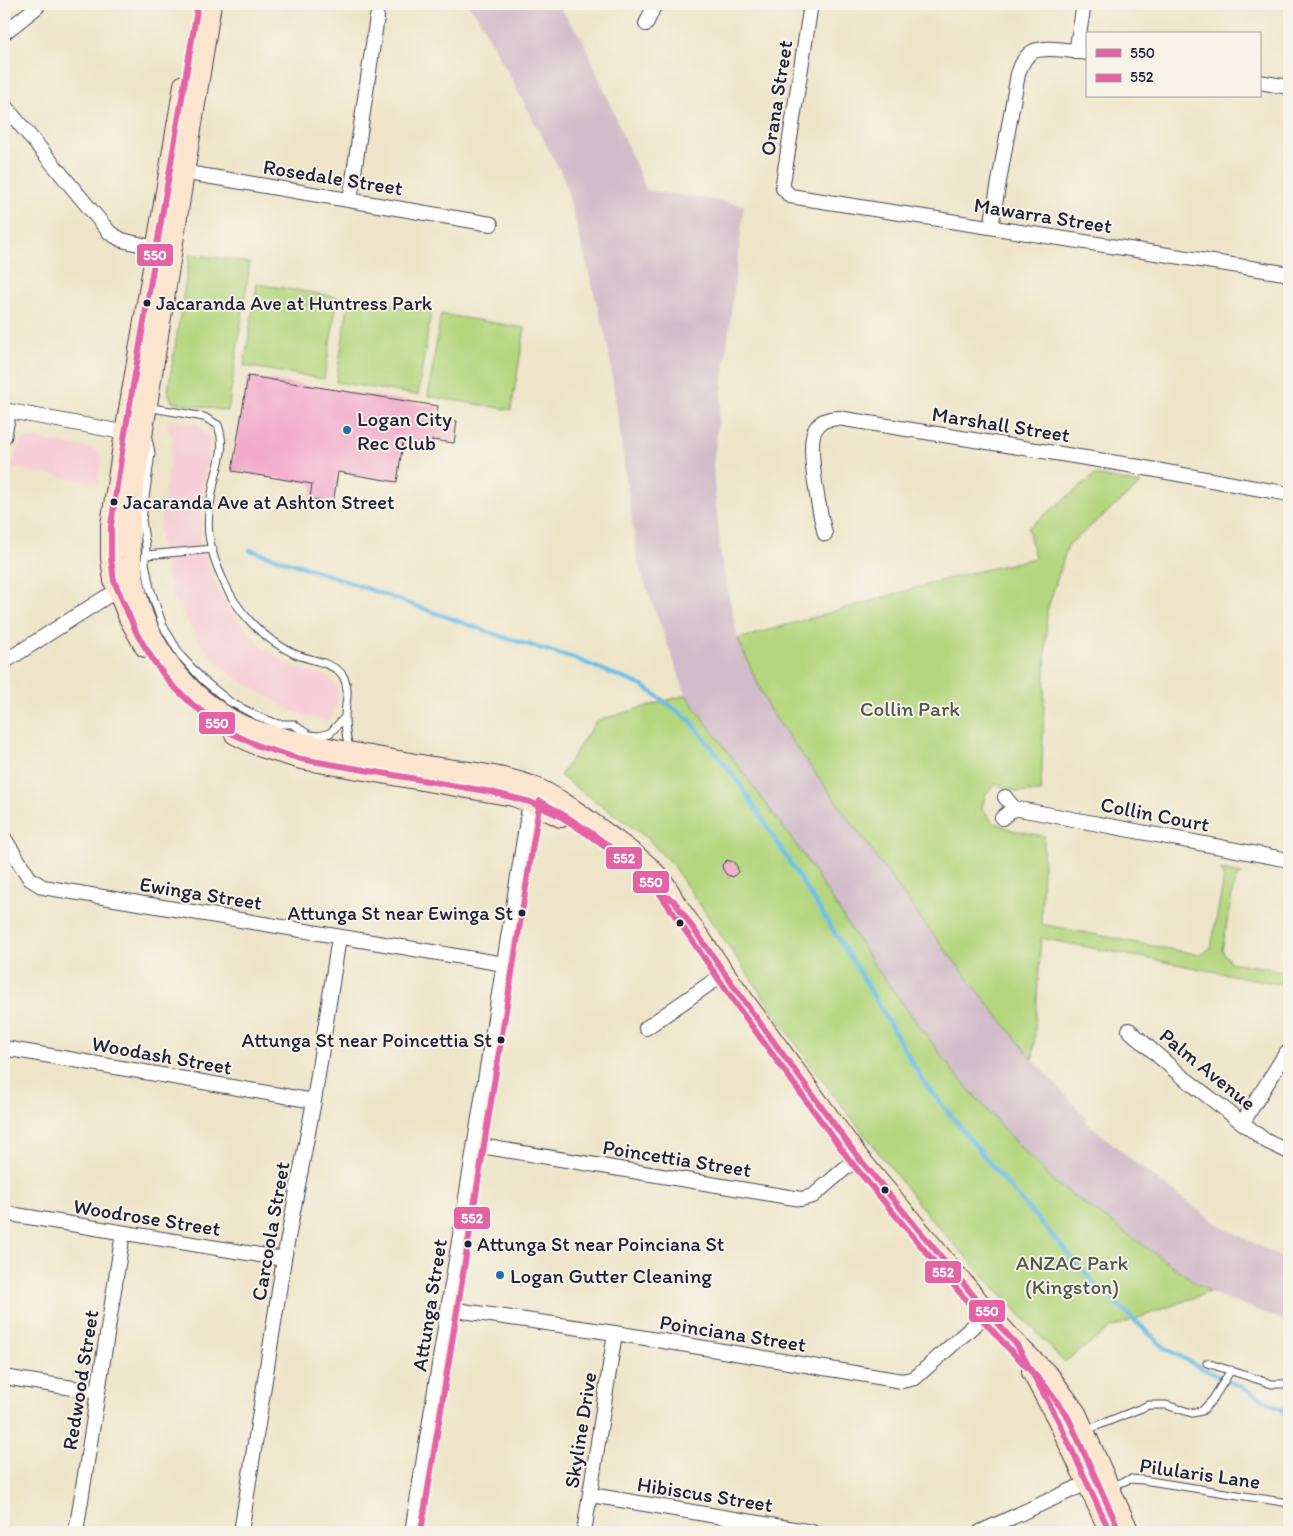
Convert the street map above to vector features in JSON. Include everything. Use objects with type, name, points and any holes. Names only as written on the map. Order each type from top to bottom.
[{"type":"street","points":[[177,171],[198,4]]},
{"type":"street","points":[[210,4],[177,171],[133,434],[130,546],[126,588],[137,634],[170,683],[193,705],[229,732],[261,747],[301,759],[491,792],[533,795],[556,800],[625,847],[670,892],[674,901],[747,1006],[858,1157],[1017,1345],[1045,1394],[1075,1434],[1108,1487],[1129,1532]]},
{"type":"street","points":[[646,24],[655,4]]},
{"type":"street","name":"Orana Street","points":[[790,196],[783,188],[783,183],[811,4]]},
{"type":"street","points":[[991,227],[1018,74],[1023,60],[1034,52],[1047,50],[1081,52],[1084,4]]},
{"type":"street","points":[[4,33],[37,7]]},
{"type":"street","points":[[350,200],[378,18]]},
{"type":"street","points":[[1260,82],[1289,87]]},
{"type":"street","points":[[4,105],[110,234],[122,240],[164,250]]},
{"type":"street","name":"Rosedale Street","points":[[177,171],[491,224]]},
{"type":"street","name":"Mawarra Street","points":[[790,196],[1284,273],[1289,276]]},
{"type":"street","points":[[4,437],[6,411],[133,434]]},
{"type":"street","name":"Marshall Street","points":[[825,534],[817,501],[812,442],[815,429],[824,420],[838,418],[1123,464],[1289,494]]},
{"type":"street","points":[[4,662],[126,588]]},
{"type":"street","points":[[126,588],[142,610],[152,637],[170,667],[193,691],[217,710],[242,725],[270,735],[308,740],[350,752],[505,779],[533,795]]},
{"type":"street","name":"Attunga Street","points":[[412,1532],[533,795]]},
{"type":"street","name":"Collin Court","points":[[1002,818],[1009,803],[1289,860]]},
{"type":"street","name":"Ewinga Street","points":[[4,838],[30,879],[43,887],[504,964]]},
{"type":"street","name":"Carcoola Street","points":[[241,1532],[284,1259],[314,1101],[339,937]]},
{"type":"street","points":[[646,1028],[725,973]]},
{"type":"street","name":"Palm Avenue","points":[[1129,1030],[1179,1074],[1266,1141],[1289,1152]]},
{"type":"street","name":"Woodash Street","points":[[4,1048],[314,1101]]},
{"type":"street","points":[[1243,1122],[1286,1053]]},
{"type":"street","name":"Poincettia Street","points":[[475,1145],[800,1199],[812,1196],[858,1157]]},
{"type":"street","name":"Woodrose Street","points":[[4,1213],[284,1259]]},
{"type":"street","name":"Redwood Street","points":[[76,1532],[123,1233]]},
{"type":"street","name":"Poinciana Street","points":[[449,1308],[902,1381],[915,1378],[988,1313]]},
{"type":"street","name":"Skyline Drive","points":[[584,1532],[615,1334]]},
{"type":"street","points":[[10,1378],[98,1392]]},
{"type":"street","points":[[1075,1434],[1087,1483],[1110,1532]]},
{"type":"street","points":[[980,1532],[1087,1483]]},
{"type":"street","name":"Hibiscus Street","points":[[590,1495],[769,1529],[812,1532]]},
{"type":"lane","points":[[138,405],[204,417],[218,425],[223,438],[209,513],[210,541],[223,580],[236,604],[255,627],[273,642],[294,654],[330,666],[343,675],[348,688],[348,703],[345,717],[350,752],[355,759],[367,764],[400,769],[411,773],[420,780]]},
{"type":"lane","points":[[133,434],[149,443],[151,454],[142,520],[146,539],[145,563],[150,588],[163,626],[181,656],[203,680],[230,702],[278,724],[293,724],[308,740],[330,733],[345,717]]},
{"type":"lane","points":[[146,555],[213,550]]},
{"type":"lane","points":[[1207,1362],[1229,1374],[1272,1384],[1289,1384]]},
{"type":"lane","points":[[1075,1434],[1149,1405],[1166,1406],[1192,1413],[1202,1411],[1213,1400],[1229,1374]]},
{"type":"lane","name":"Pilularis Lane","points":[[1108,1487],[1131,1479],[1143,1480],[1289,1503]]},
{"type":"shaded area","points":[[467,4],[557,4],[583,40],[646,190],[744,205],[713,466],[721,560],[738,639],[769,709],[924,923],[1033,1060],[1086,1117],[1084,1120],[1148,1173],[1219,1225],[1289,1261],[1289,1322],[1209,1292],[1054,1182],[1016,1143],[953,1071],[874,965],[804,856],[686,695],[638,564],[608,346],[564,178],[477,15]]},
{"type":"shaded area","points":[[168,419],[196,423],[210,440],[204,483],[200,544],[214,581],[229,610],[263,648],[295,668],[329,677],[337,687],[338,702],[330,722],[302,715],[289,709],[231,675],[199,642],[174,599],[164,563],[159,531],[173,437],[166,427]]},
{"type":"shaded area","points":[[29,438],[92,448],[99,453],[102,459],[98,483],[12,468],[18,444]]},
{"type":"green space","points":[[190,254],[250,263],[228,411],[172,402],[168,390]]},
{"type":"green space","points":[[257,284],[338,297],[324,379],[244,366]]},
{"type":"green space","points":[[349,299],[431,312],[418,395],[336,382]]},
{"type":"green space","points":[[441,314],[525,328],[511,410],[428,396]]},
{"type":"green space","name":"Collin Park","points":[[1095,475],[1141,484],[1068,545],[1047,611],[1041,792],[1017,792],[996,784],[986,793],[982,808],[993,822],[1012,830],[1044,836],[1041,924],[1200,955],[1211,948],[1224,878],[1221,870],[1242,874],[1235,879],[1222,950],[1230,962],[1289,972],[1289,986],[1041,938],[1033,1060],[924,923],[769,709],[738,639],[954,577],[1035,558],[1028,528]]},
{"type":"green space","name":"ANZAC Park (Kingston)","points":[[686,695],[804,856],[874,965],[953,1071],[1016,1143],[1054,1182],[1209,1292],[1111,1328],[1064,1362],[929,1217],[814,1070],[673,866],[646,837],[560,776],[596,721]]},
{"type":"building","name":"Logan City Rec Club","points":[[248,376],[438,406],[436,418],[457,421],[454,443],[432,440],[431,448],[403,443],[397,482],[338,472],[333,503],[310,499],[312,484],[232,471]]},
{"type":"building","points":[[727,860],[737,866],[738,872],[733,877],[727,875],[723,870],[722,865]]},
{"type":"waterway","points":[[250,550],[329,575],[503,637],[576,659],[643,686],[690,720],[740,784],[859,971],[923,1081],[1005,1182],[1096,1285],[1165,1348],[1289,1414]]},
{"type":"transit line","name":"550","points":[[198,4],[111,525],[111,558],[114,581],[137,634],[170,683],[193,705],[229,732],[261,747],[301,759],[491,792],[530,802],[560,816],[589,835],[642,874],[664,895],[674,901],[858,1157],[1017,1345],[1058,1420],[1110,1532]]},
{"type":"transit line","name":"552","points":[[421,1532],[540,801],[603,841],[632,865],[658,891],[740,1010],[851,1162],[982,1319],[1043,1383],[1068,1417],[1120,1532]]},
{"type":"place","name":"Jacaranda Ave at Huntress Park","points":[[147,303]]},
{"type":"place","name":"Logan City Rec Club","points":[[347,430]]},
{"type":"place","name":"Jacaranda Ave at Ashton Street","points":[[114,502]]},
{"type":"place","name":"Attunga St near Ewinga St","points":[[522,913]]},
{"type":"place","name":"Attunga St near Poincettia St","points":[[501,1040]]},
{"type":"place","name":"Attunga St near Poinciana St","points":[[468,1244]]},
{"type":"place","name":"Logan Gutter Cleaning","points":[[500,1275]]}]
